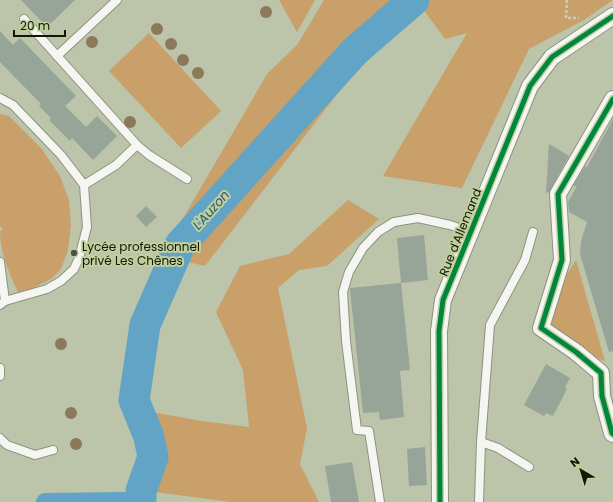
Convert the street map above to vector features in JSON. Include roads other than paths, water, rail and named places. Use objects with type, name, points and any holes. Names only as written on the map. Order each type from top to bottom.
[{"type":"street","name":"Rue d'Allemand","points":[[440,502],[439,331],[443,300],[530,86],[552,57],[613,16]]},
{"type":"street","points":[[613,99],[558,194],[562,260],[541,328],[576,352],[601,373],[602,396],[613,434]]},
{"type":"lane","points":[[57,56],[117,0]]},
{"type":"lane","points":[[24,20],[137,145],[149,155],[187,179]]},
{"type":"lane","points":[[0,98],[13,105],[61,155],[84,185],[86,227],[79,258],[74,269],[61,281],[47,289],[2,303],[0,262]]},
{"type":"lane","points":[[84,185],[116,165],[137,145]]},
{"type":"lane","points":[[380,502],[369,431],[357,430],[346,341],[343,292],[349,272],[363,248],[378,232],[394,222],[418,218],[450,225],[471,232]]},
{"type":"lane","points":[[479,502],[481,442],[490,325],[525,260],[533,232]]},
{"type":"lane","points":[[0,368],[0,376]]},
{"type":"lane","points":[[0,438],[6,445],[35,454],[53,450]]},
{"type":"lane","points":[[481,442],[498,448],[529,467]]},
{"type":"waterway","name":"L'Auzon","points":[[141,502],[141,491],[153,457],[149,437],[134,400],[145,325],[180,245],[355,51],[414,0]]},
{"type":"waterway","points":[[45,502],[144,502]]},
{"type":"place","name":"Lycée professionnel privé Les Chênes","points":[[74,253]]}]
